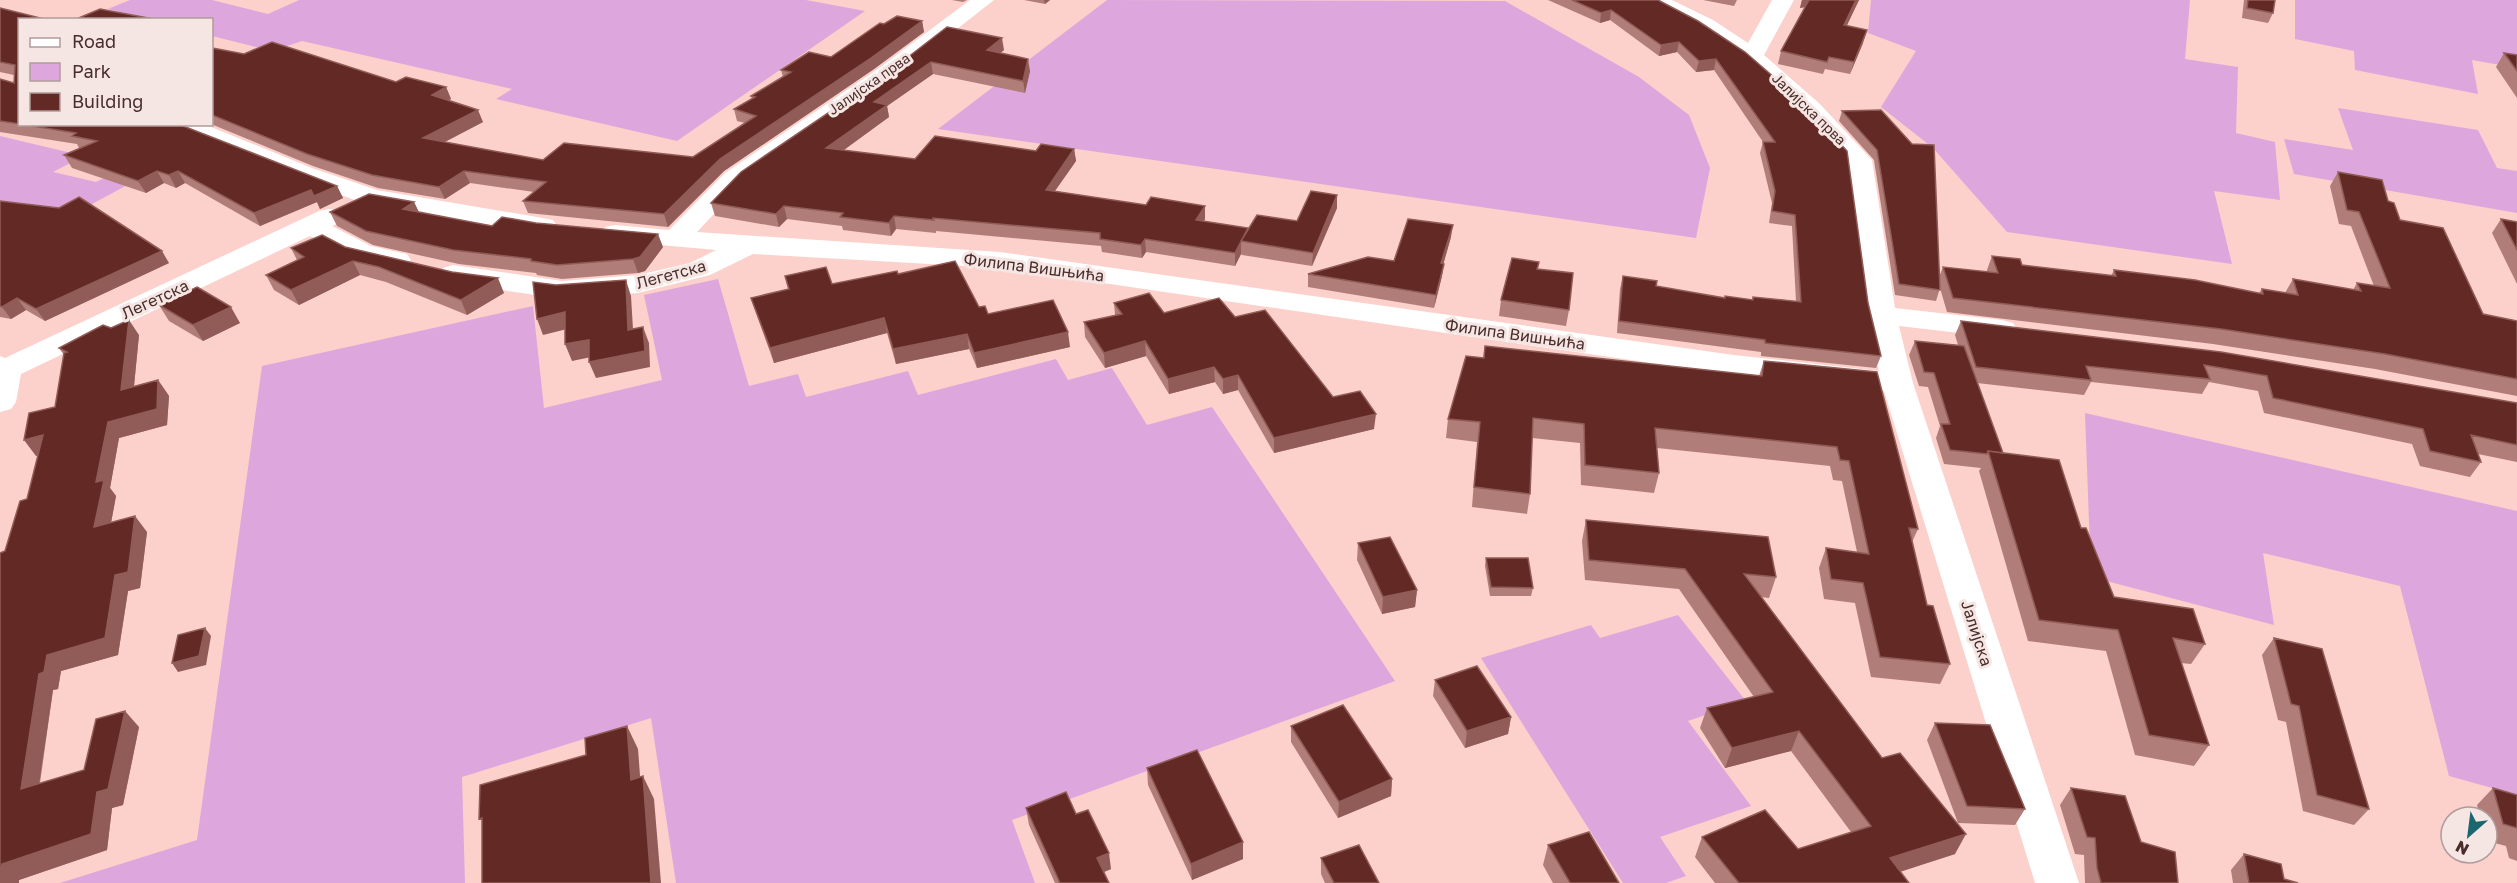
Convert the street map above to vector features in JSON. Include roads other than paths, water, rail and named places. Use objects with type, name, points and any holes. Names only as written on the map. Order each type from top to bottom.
[{"type":"street","name":"Јалијска прва","points":[[675,239],[734,178],[883,75],[983,0]]},
{"type":"street","name":"Јалијска прва","points":[[1656,0],[1705,25],[1752,56],[1812,109],[1859,160],[1881,315],[1897,383]]},
{"type":"street","points":[[1752,56],[1783,0]]},
{"type":"street","name":"Филипа Вишњића","points":[[186,126],[303,173],[372,197],[575,229],[749,245],[1000,260],[1734,365],[1897,383]]},
{"type":"street","name":"Легетска","points":[[1,370],[372,197]]},
{"type":"street","name":"Легетска","points":[[311,226],[363,253],[459,275],[562,290],[638,284],[700,269],[749,245]]},
{"type":"street","points":[[1881,315],[2035,333]]},
{"type":"street","points":[[0,402],[6,374],[1,370]]},
{"type":"street","name":"Јалијска","points":[[1897,383],[2056,883]]}]
